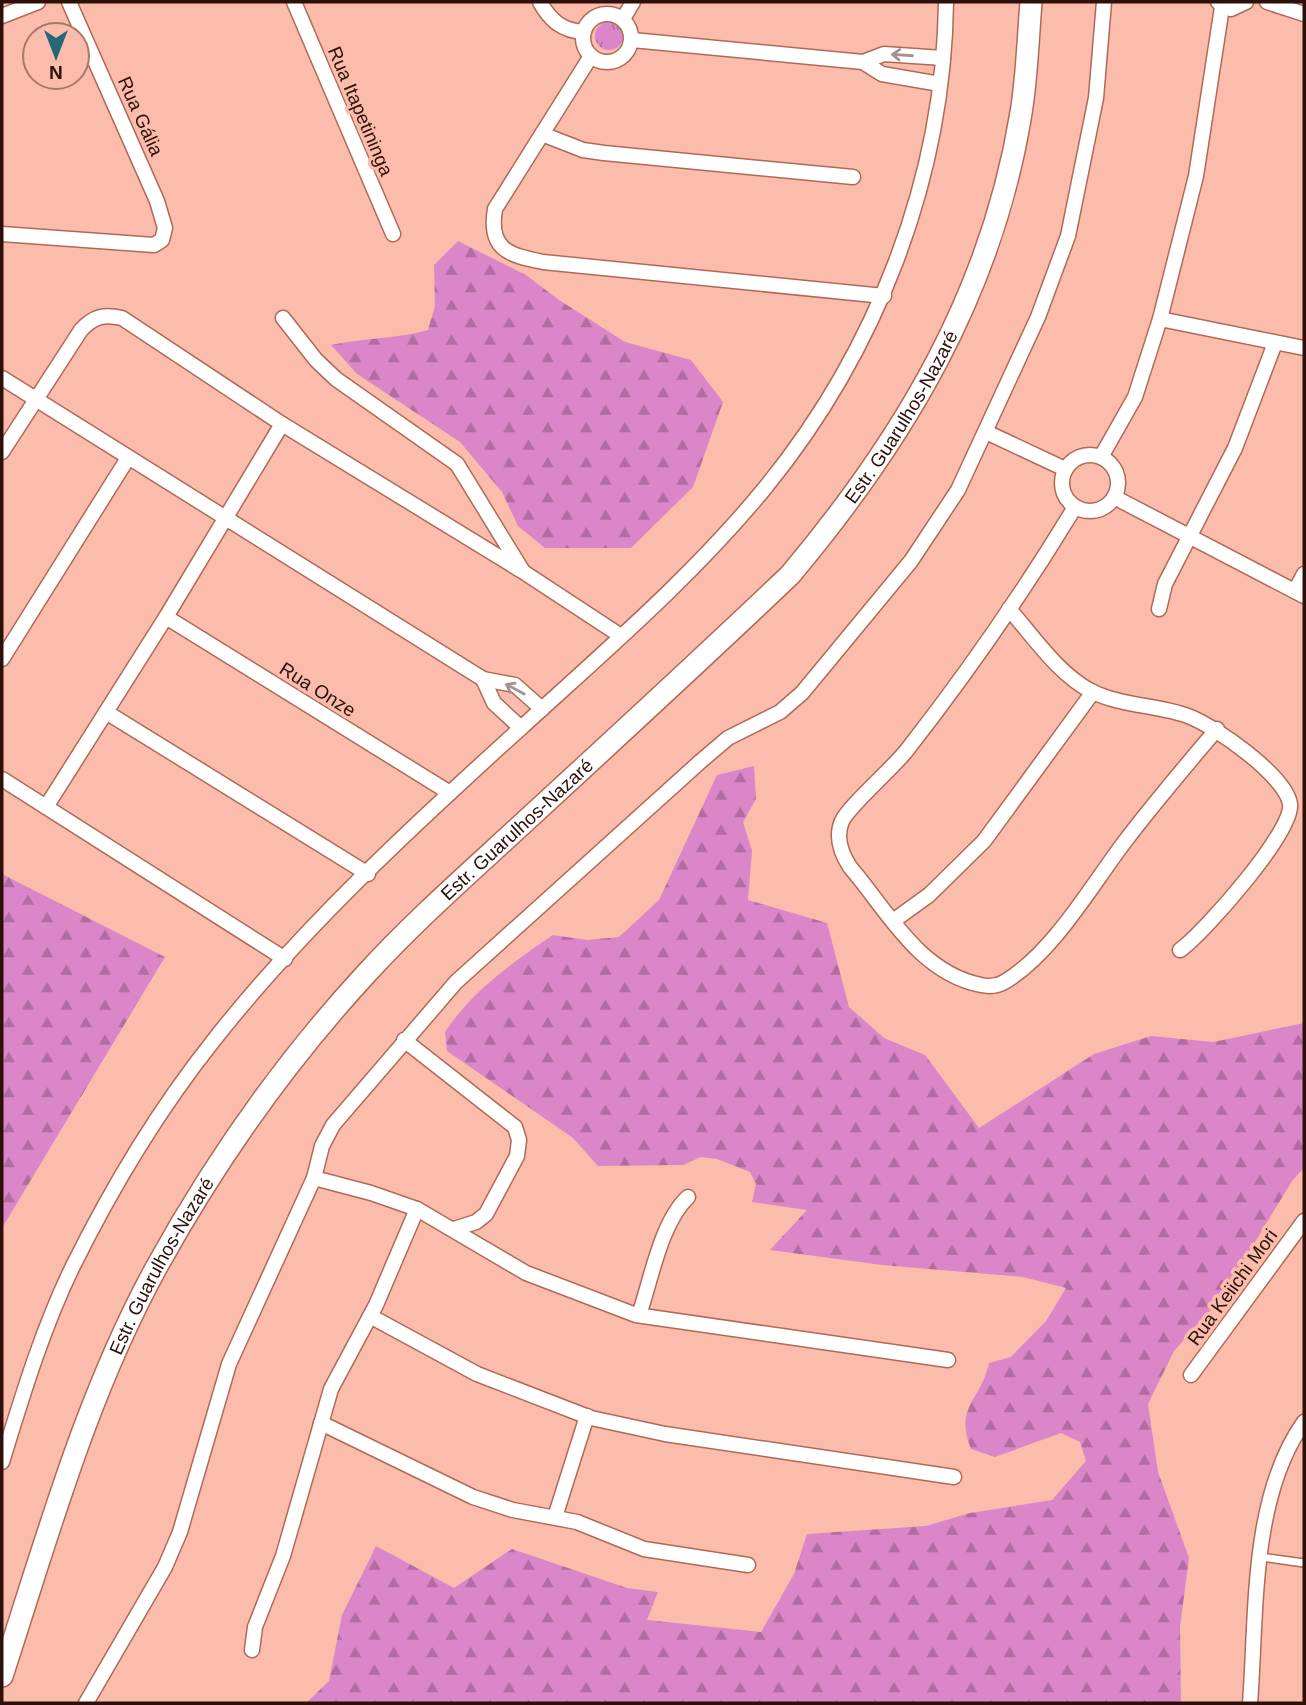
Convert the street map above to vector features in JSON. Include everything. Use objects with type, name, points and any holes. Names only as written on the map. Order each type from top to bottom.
[{"type":"main road","name":"Estr. Guarulhos-Nazaré","points":[[2,1676],[54,1509],[120,1342],[162,1258],[260,1104],[307,1041],[366,974],[430,909],[790,575],[841,514],[895,436],[936,365],[964,306],[998,209],[1021,114],[1031,2]]},
{"type":"street","points":[[2,16],[38,2]]},
{"type":"street","name":"Rua Gália","points":[[2,234],[154,245],[162,240],[163,216],[69,2]]},
{"type":"street","name":"Rua Itapetininga","points":[[294,2],[393,234]]},
{"type":"street","points":[[540,2],[557,24],[571,31],[584,32]]},
{"type":"street","points":[[623,19],[633,2]]},
{"type":"street","points":[[2,1462],[32,1367],[70,1271],[108,1200],[190,1072],[285,959],[368,874],[450,793],[621,636],[765,488],[810,427],[850,363],[884,296],[908,229],[940,84],[946,2]]},
{"type":"street","points":[[86,1703],[165,1567],[175,1544],[229,1364],[314,1178],[322,1146],[333,1125],[456,982],[728,738],[780,712],[802,693],[911,561],[958,491],[1038,317],[1068,236],[1096,98],[1104,2]]},
{"type":"street","points":[[1101,457],[1135,397],[1160,318],[1196,176],[1220,4],[1237,8],[1246,2]]},
{"type":"street","points":[[1267,2],[1304,14]]},
{"type":"street","points":[[600,15],[616,15],[623,19],[632,40],[626,54],[613,61],[598,60],[591,56],[584,45],[584,32],[592,19],[600,15]]},
{"type":"street","points":[[632,40],[863,62],[884,54],[943,58]]},
{"type":"street","points":[[591,56],[495,209],[492,225],[495,237],[505,251],[544,261],[884,296]]},
{"type":"street","points":[[863,62],[882,74],[940,84]]},
{"type":"street","points":[[542,134],[583,150],[604,153],[853,177]]},
{"type":"street","points":[[2,452],[81,330],[91,320],[110,315],[138,326],[282,424],[522,571],[621,636]]},
{"type":"street","points":[[283,318],[316,360],[336,379],[457,464],[522,571]]},
{"type":"street","points":[[1160,318],[1304,348]]},
{"type":"street","points":[[1159,608],[1165,584],[1235,449],[1275,342]]},
{"type":"street","points":[[2,378],[483,679],[514,685],[542,709]]},
{"type":"street","points":[[46,807],[166,617],[282,424]]},
{"type":"street","points":[[986,432],[1065,469]]},
{"type":"street","points":[[1101,457],[1116,474],[1114,497],[1101,508],[1083,510],[1069,501],[1062,485],[1065,469],[1077,458],[1101,457]]},
{"type":"street","points":[[2,659],[128,458]]},
{"type":"street","points":[[1114,497],[1300,594],[1304,574]]},
{"type":"street","points":[[1075,506],[1009,609],[907,750],[843,819],[840,830],[842,855],[916,949],[933,963],[984,986],[998,986],[1007,981],[1052,938],[1160,796],[1217,729]]},
{"type":"street","points":[[1009,609],[1061,668],[1093,692],[1188,716],[1217,729],[1246,751],[1285,791],[1290,803],[1290,816],[1278,838],[1203,932],[1180,950]]},
{"type":"street","name":"Rua Onze","points":[[166,617],[450,793]]},
{"type":"street","points":[[483,679],[494,703],[521,728]]},
{"type":"street","points":[[893,921],[929,895],[984,841],[1093,692]]},
{"type":"street","points":[[106,712],[368,874]]},
{"type":"street","points":[[2,779],[285,959]]},
{"type":"street","points":[[404,1040],[515,1127],[519,1140],[517,1156],[486,1214],[476,1222],[454,1229]]},
{"type":"street","points":[[314,1178],[417,1209],[526,1273],[639,1315],[948,1360]]},
{"type":"street","points":[[639,1315],[670,1222],[677,1207],[688,1197]]},
{"type":"street","points":[[252,1650],[255,1627],[283,1556],[331,1390],[370,1316],[417,1209]]},
{"type":"street","name":"Rua Keiichi Mori","points":[[1191,1375],[1304,1221]]},
{"type":"street","points":[[370,1316],[477,1374],[587,1416],[665,1434],[954,1477]]},
{"type":"street","points":[[555,1517],[587,1416]]},
{"type":"street","points":[[1250,1703],[1261,1558],[1274,1485],[1280,1466],[1304,1422]]},
{"type":"street","points":[[321,1423],[473,1497],[513,1510],[578,1522],[645,1549],[748,1565]]},
{"type":"lane","points":[[1261,1558],[1304,1563]]},
{"type":"green space","points":[[609,22],[619,26],[623,36],[619,46],[609,50],[599,46],[595,36],[599,26]]},
{"type":"green space","points":[[458,241],[526,275],[559,300],[625,342],[691,360],[723,402],[693,487],[631,548],[545,548],[518,526],[502,492],[460,442],[357,374],[331,345],[428,330],[435,306],[434,265]]},
{"type":"green space","points":[[754,766],[756,799],[743,822],[752,851],[748,900],[827,923],[849,1007],[884,1038],[925,1055],[979,1128],[1094,1054],[1151,1036],[1213,1042],[1304,1023],[1304,1168],[1292,1181],[1220,1300],[1174,1351],[1148,1404],[1158,1472],[1189,1558],[1180,1627],[1181,1703],[306,1703],[329,1681],[342,1615],[376,1546],[454,1588],[512,1549],[627,1588],[658,1592],[647,1620],[761,1632],[794,1574],[807,1534],[926,1526],[970,1513],[1052,1500],[1086,1461],[1080,1442],[1061,1433],[995,1457],[971,1449],[967,1435],[967,1413],[989,1363],[1011,1357],[1046,1321],[1066,1288],[1023,1277],[882,1265],[770,1250],[807,1210],[752,1202],[756,1184],[750,1172],[717,1159],[701,1157],[683,1165],[598,1166],[573,1138],[447,1051],[445,1032],[456,1017],[480,990],[523,956],[553,935],[587,940],[619,937],[659,900],[717,775]]},
{"type":"green space","points":[[2,874],[165,957],[2,1228]]}]
